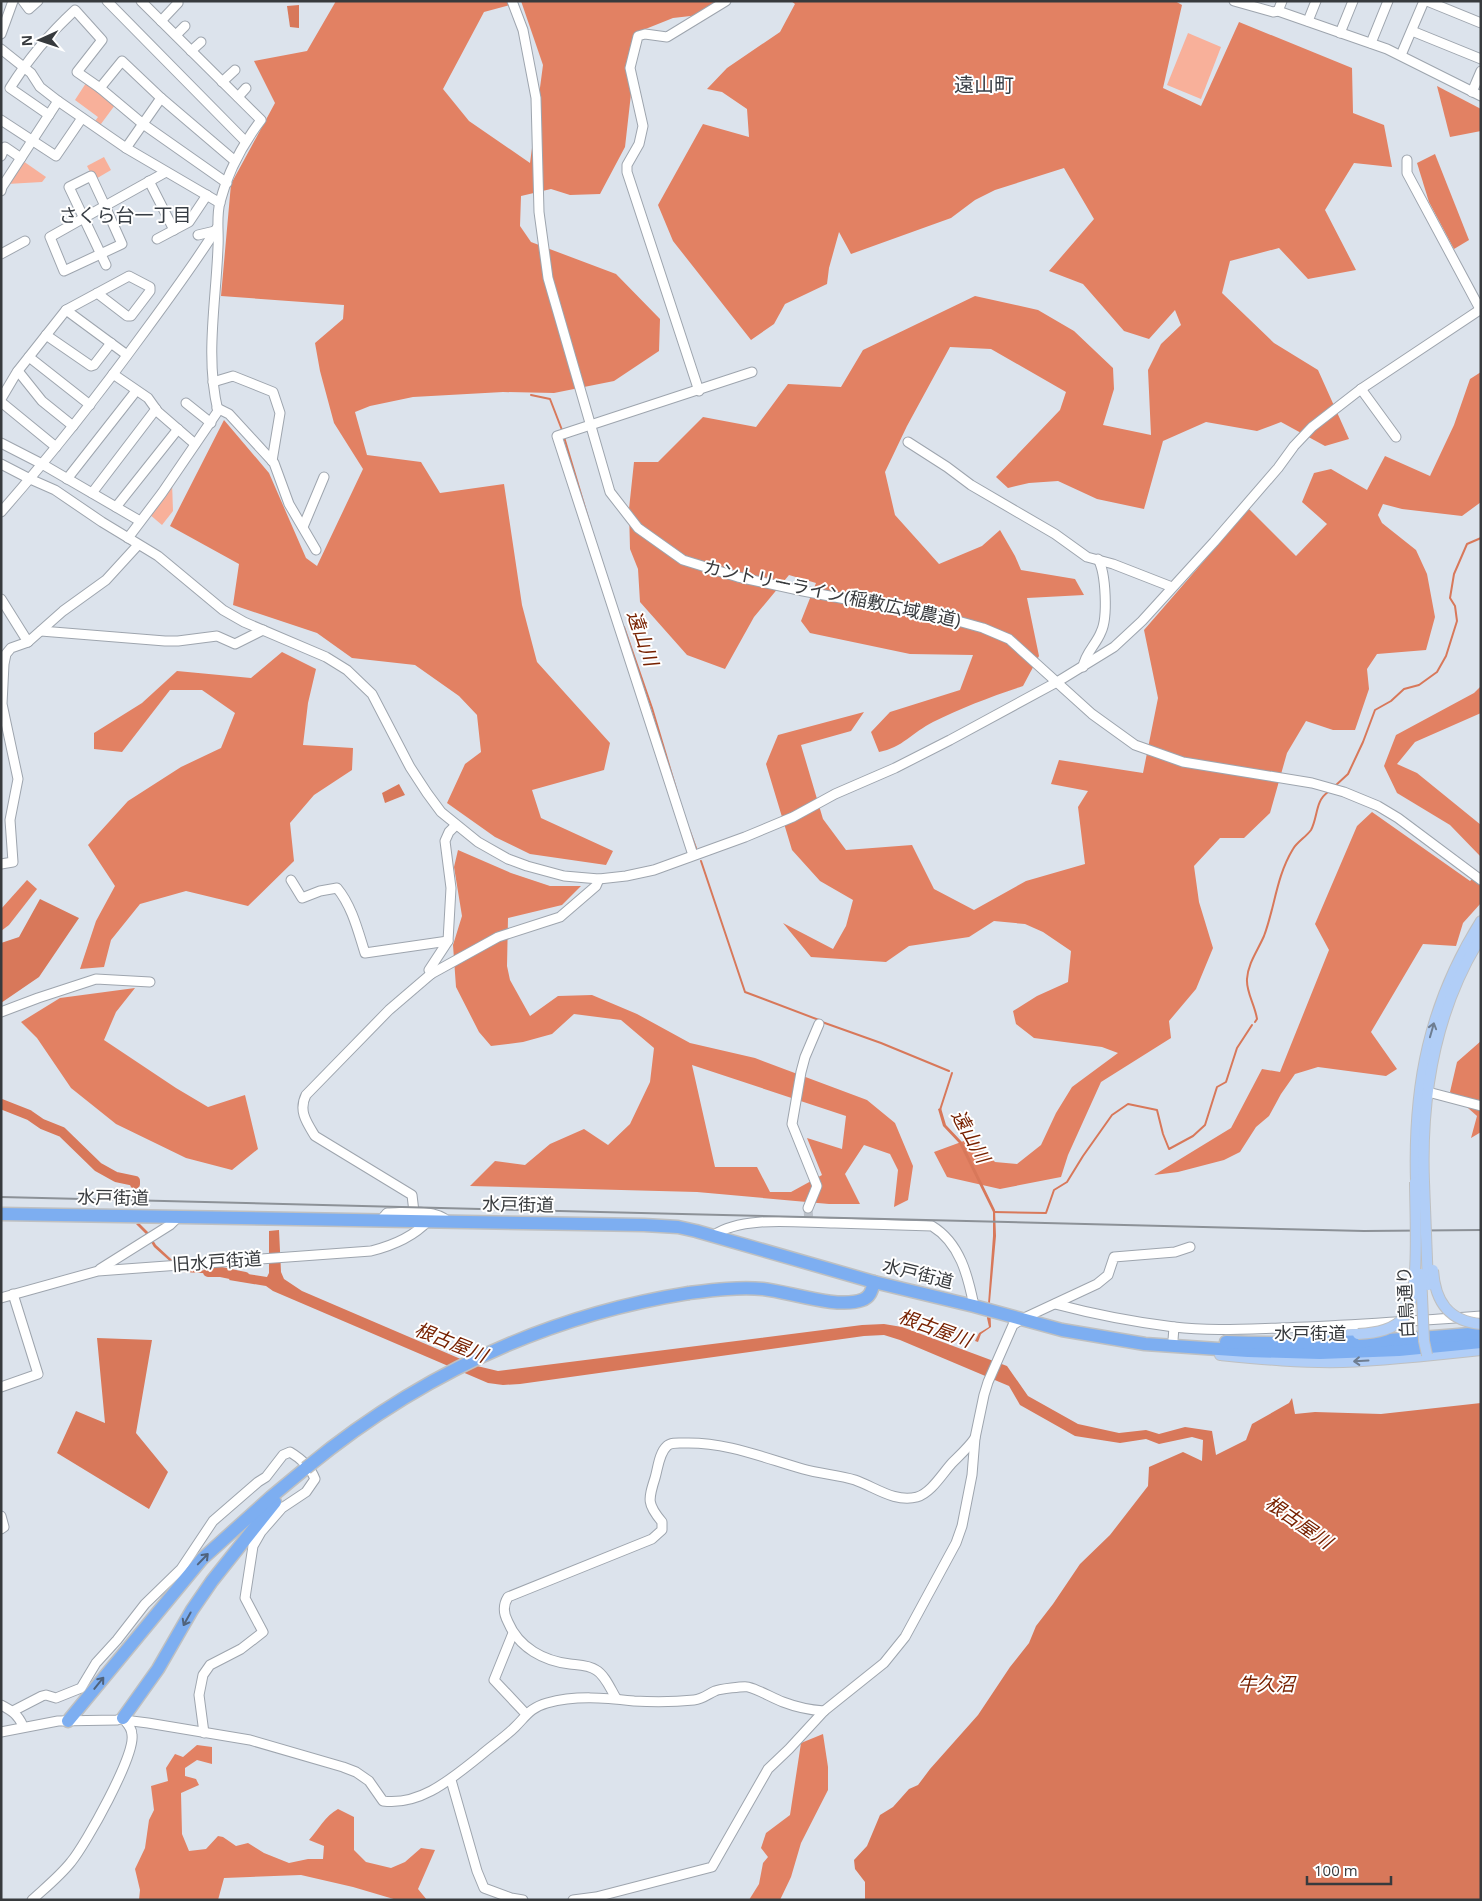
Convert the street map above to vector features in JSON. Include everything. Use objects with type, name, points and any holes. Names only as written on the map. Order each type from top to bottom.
[{"type":"highway","name":"水戸街道","points":[[1,1214],[448,1221],[678,1227],[714,1235],[874,1282],[1062,1330],[1146,1344],[1174,1338],[1247,1342],[1412,1344],[1481,1342]]},
{"type":"highway","points":[[68,1721],[202,1559],[271,1497],[358,1427],[444,1374],[495,1349],[542,1330],[600,1312],[646,1301],[689,1293],[749,1288],[814,1299],[854,1301],[863,1300],[868,1297],[874,1282]]},
{"type":"highway","name":"水戸街道","points":[[1174,1338],[1320,1353],[1412,1344],[1481,1333]]},
{"type":"highway","points":[[125,1720],[158,1669],[192,1610],[212,1581],[290,1483]]},
{"type":"main road","name":"白鳥通り","points":[[1427,1355],[1424,1340],[1420,1182],[1415,1124],[1425,1053],[1433,1025],[1454,969],[1481,921]]},
{"type":"main road","name":"白鳥通り","points":[[1419,1163],[1433,1057],[1449,1003],[1467,962],[1481,937]]},
{"type":"main road","points":[[1420,1182],[1436,1291],[1444,1307],[1452,1315],[1470,1323],[1481,1324]]},
{"type":"main road","points":[[1247,1342],[1379,1332],[1394,1326],[1406,1315],[1410,1308],[1414,1284],[1420,1182]]},
{"type":"main road","points":[[1174,1338],[1191,1352],[1290,1362],[1342,1362],[1481,1350]]},
{"type":"street","points":[[1,34],[13,1]]},
{"type":"street","points":[[23,1],[29,8],[38,1]]},
{"type":"street","points":[[107,1],[245,141]]},
{"type":"street","points":[[128,538],[218,411],[213,382],[212,332],[218,246],[216,229],[220,202],[235,161],[245,141],[261,120],[141,1]]},
{"type":"street","points":[[161,20],[178,3],[177,1]]},
{"type":"street","name":"カントリーライン(稲敷広域農道)","points":[[512,1],[523,30],[536,98],[539,212],[548,278],[610,492],[638,528],[684,560],[747,579],[947,618],[983,628],[1009,639],[1092,714],[1135,745],[1183,762],[1312,783],[1344,792],[1388,812],[1481,880]]},
{"type":"street","points":[[699,391],[627,172],[627,165],[639,144],[643,126],[630,68],[638,36],[645,34],[668,37],[726,1]]},
{"type":"street","points":[[1278,11],[1282,1]]},
{"type":"street","points":[[1308,21],[1316,1]]},
{"type":"street","points":[[1340,33],[1353,1]]},
{"type":"street","points":[[1371,43],[1388,1]]},
{"type":"street","points":[[1401,55],[1426,1],[1481,23]]},
{"type":"street","points":[[1240,2],[1273,12],[1278,11],[1371,43],[1401,55],[1476,94],[1481,71]]},
{"type":"street","points":[[49,115],[10,88],[51,32],[75,10],[102,40],[77,72],[100,88],[143,124],[227,183]]},
{"type":"street","points":[[176,35],[185,26]]},
{"type":"street","points":[[1412,31],[1481,59]]},
{"type":"street","points":[[192,51],[201,42]]},
{"type":"street","points":[[1,49],[31,73],[40,87],[82,118],[126,148],[220,202]]},
{"type":"street","points":[[100,88],[122,61],[161,98],[235,161]]},
{"type":"street","points":[[222,82],[235,70]]},
{"type":"street","points":[[238,97],[246,88]]},
{"type":"street","points":[[126,148],[161,98]]},
{"type":"street","points":[[1,188],[58,101]]},
{"type":"street","points":[[1,120],[56,156],[82,118]]},
{"type":"street","points":[[1,156],[5,147],[21,158]]},
{"type":"street","points":[[1,464],[55,490],[138,545],[158,556],[223,610],[326,657],[347,670],[372,694],[410,767],[441,812],[493,851],[527,866],[564,876],[599,878],[626,876],[654,870],[745,837],[793,817],[836,794],[895,768],[1056,682],[1114,647],[1127,636],[1214,542],[1306,433],[1361,389],[1480,309],[1408,173],[1407,160]]},
{"type":"street","points":[[106,265],[100,254],[82,219],[69,187],[91,176],[105,206],[122,244],[100,254],[64,271],[50,237],[82,219],[105,206],[149,181],[166,172]]},
{"type":"street","points":[[149,181],[174,230]]},
{"type":"street","points":[[157,238],[189,222],[207,195]]},
{"type":"street","points":[[198,235],[216,229]]},
{"type":"street","points":[[1,512],[30,479],[114,374],[192,266],[216,229]]},
{"type":"street","points":[[1,254],[25,241]]},
{"type":"street","points":[[56,447],[1,401],[18,371],[66,310],[97,293],[129,276],[150,288],[150,291],[131,316],[127,316],[97,293]]},
{"type":"street","points":[[66,310],[127,356]]},
{"type":"street","points":[[46,335],[91,366],[94,365],[111,343]]},
{"type":"street","points":[[29,357],[90,404]]},
{"type":"street","points":[[18,371],[42,401],[73,426]]},
{"type":"street","points":[[694,856],[557,436],[699,391],[752,372]]},
{"type":"street","points":[[114,374],[148,398],[156,409],[195,444]]},
{"type":"street","points":[[213,382],[233,376],[273,392],[280,413],[272,461]]},
{"type":"street","points":[[1361,389],[1396,436]]},
{"type":"street","points":[[67,479],[136,391]]},
{"type":"street","points":[[186,403],[211,423]]},
{"type":"street","points":[[217,408],[230,414],[272,461],[289,504],[316,550]]},
{"type":"street","points":[[92,493],[156,409]]},
{"type":"street","points":[[116,507],[178,429]]},
{"type":"street","points":[[908,442],[971,485],[1056,534],[1087,556],[1114,564],[1172,587]]},
{"type":"street","points":[[1,443],[42,464],[140,521]]},
{"type":"street","points":[[303,527],[324,477]]},
{"type":"street","points":[[1,864],[13,862],[6,834],[18,779],[6,738],[2,704],[2,664],[6,654],[11,648],[28,642],[63,611],[106,580],[138,545]]},
{"type":"street","points":[[1083,666],[1084,658],[1103,629],[1104,577],[1102,566],[1098,559]]},
{"type":"street","points":[[1,599],[28,642]]},
{"type":"street","points":[[41,631],[165,641],[216,636],[235,644],[264,630]]},
{"type":"street","points":[[431,974],[429,970],[448,941],[451,888],[445,841],[449,832],[456,825]]},
{"type":"street","points":[[414,1212],[412,1195],[315,1136],[306,1124],[302,1102],[306,1095],[389,1010],[431,974],[498,936],[560,917],[596,886],[599,878]]},
{"type":"street","points":[[291,880],[302,898],[314,893],[337,888],[344,897],[354,919],[365,953],[448,941]]},
{"type":"street","points":[[1,1012],[96,979],[150,982]]},
{"type":"street","points":[[808,1208],[817,1186],[792,1124],[805,1057],[819,1024]]},
{"type":"street","points":[[1428,1092],[1481,1106]]},
{"type":"street","points":[[381,1220],[387,1213],[414,1212],[441,1215],[448,1221]]},
{"type":"street","points":[[98,1271],[170,1225],[178,1217]]},
{"type":"street","name":"旧水戸街道","points":[[1,1298],[98,1271],[355,1253],[380,1249],[420,1229],[428,1221]]},
{"type":"street","points":[[714,1235],[734,1227],[763,1222],[932,1226],[946,1236],[959,1255],[974,1306]]},
{"type":"street","points":[[573,1900],[596,1897],[712,1867],[768,1769],[824,1711],[884,1663],[905,1638],[956,1543],[962,1526],[972,1475],[975,1438],[988,1382],[1013,1325],[1104,1279],[1108,1275],[1114,1257],[1176,1252],[1190,1247]]},
{"type":"street","points":[[1,1387],[38,1374],[12,1294]]},
{"type":"street","points":[[1054,1304],[1174,1338],[1261,1328],[1481,1316]]},
{"type":"street","points":[[1410,1321],[1412,1344]]},
{"type":"street","points":[[616,1698],[597,1670],[586,1666],[560,1663],[540,1656],[528,1648],[513,1633],[504,1612],[504,1603],[508,1597],[652,1539],[662,1530],[662,1522],[651,1509],[650,1494],[661,1455],[666,1446],[671,1443],[692,1442],[739,1448],[804,1469],[856,1481],[900,1498],[916,1497],[923,1494],[965,1452],[975,1438]]},
{"type":"street","points":[[13,1711],[42,1696],[46,1695],[56,1698],[81,1688],[96,1663],[118,1640],[145,1604],[181,1569],[213,1521],[266,1477],[283,1455],[290,1452],[300,1458],[315,1479],[306,1492],[282,1508],[261,1532],[253,1546],[245,1598],[263,1632],[240,1649],[210,1665],[203,1675],[199,1695],[204,1733]]},
{"type":"street","points":[[1,1516],[4,1527],[1,1530]]},
{"type":"street","points":[[513,1633],[494,1680],[526,1714]]},
{"type":"street","points":[[1,1732],[23,1726],[68,1721],[125,1720],[250,1740],[356,1772],[369,1781],[383,1801],[393,1802],[409,1800],[426,1794],[450,1780],[515,1727],[526,1714],[545,1704],[564,1698],[616,1698],[666,1702],[697,1700],[715,1691],[747,1687],[806,1710],[824,1711]]},
{"type":"street","points":[[1,1705],[13,1711],[23,1726]]},
{"type":"street","points":[[32,1900],[70,1863],[90,1834],[129,1753],[133,1736],[125,1720]]},
{"type":"street","points":[[450,1780],[477,1872],[484,1888],[511,1899],[523,1900]]},
{"type":"shaded area","points":[[336,1],[508,1],[510,5],[484,12],[443,89],[469,121],[530,163],[543,65],[521,1],[723,1],[708,14],[673,18],[638,32],[625,147],[600,194],[570,195],[551,189],[521,196],[520,226],[531,242],[616,274],[660,319],[659,351],[614,381],[554,393],[503,392],[413,397],[370,406],[355,412],[367,455],[421,462],[440,493],[504,484],[522,605],[537,662],[610,743],[604,770],[532,790],[541,818],[613,851],[606,865],[530,854],[495,837],[447,803],[465,764],[481,752],[477,715],[459,696],[415,665],[352,658],[317,633],[233,605],[239,564],[170,526],[224,420],[269,473],[306,558],[317,566],[363,469],[334,423],[320,371],[315,343],[343,319],[344,305],[221,296],[231,184],[275,103],[254,61],[307,51]]},
{"type":"shaded area","points":[[791,1],[1175,1],[1182,5],[1163,88],[1201,106],[1239,22],[1352,68],[1353,113],[1384,125],[1392,167],[1354,163],[1325,210],[1356,270],[1308,279],[1279,248],[1230,261],[1222,293],[1274,343],[1318,370],[1349,439],[1325,446],[1281,422],[1257,431],[1206,422],[1163,441],[1144,509],[1097,499],[1058,481],[1029,483],[1008,488],[996,477],[1060,410],[1066,392],[991,349],[950,347],[907,426],[885,472],[895,515],[939,564],[982,546],[1000,530],[1021,570],[1075,579],[1084,595],[1027,598],[1039,656],[1023,686],[977,702],[944,717],[926,726],[894,747],[879,752],[871,732],[890,712],[960,690],[973,655],[910,654],[810,633],[801,621],[816,583],[789,575],[754,617],[725,669],[687,655],[640,602],[638,569],[630,549],[629,509],[634,462],[658,462],[703,417],[756,427],[788,384],[841,387],[863,350],[975,296],[1038,310],[1074,331],[1113,368],[1114,389],[1103,425],[1151,435],[1148,370],[1161,344],[1181,325],[1175,310],[1149,339],[1124,331],[1083,284],[1049,271],[1094,219],[1064,168],[995,190],[975,200],[951,218],[851,254],[839,232],[829,268],[827,284],[785,304],[774,324],[751,340],[673,241],[658,205],[703,124],[749,137],[747,109],[722,92],[707,89],[727,68],[780,32],[795,4]]},
{"type":"shaded area","points":[[1188,33],[1221,47],[1201,99],[1167,85]]},
{"type":"shaded area","points":[[86,83],[115,105],[98,128],[93,124],[98,117],[75,100]]},
{"type":"shaded area","points":[[1437,86],[1481,109],[1481,131],[1450,137]]},
{"type":"shaded area","points":[[1435,154],[1469,240],[1454,249],[1429,202],[1417,163]]},
{"type":"shaded area","points":[[104,157],[111,170],[94,180],[87,166]]},
{"type":"shaded area","points":[[23,161],[46,177],[42,182],[7,184]]},
{"type":"shaded area","points":[[1481,372],[1481,502],[1462,516],[1402,509],[1383,504],[1378,515],[1382,523],[1416,550],[1427,574],[1435,617],[1426,650],[1377,654],[1367,669],[1369,689],[1355,730],[1333,730],[1306,721],[1287,753],[1270,813],[1244,838],[1220,838],[1194,866],[1199,902],[1213,948],[1196,989],[1169,1021],[1171,1038],[1101,1082],[1068,1155],[1061,1177],[1000,1189],[947,1177],[934,1152],[972,1138],[995,1162],[1017,1164],[1041,1145],[1056,1113],[1072,1087],[1118,1053],[1102,1047],[1034,1038],[1016,1024],[1013,1011],[1037,996],[1068,982],[1071,951],[1043,932],[1025,924],[994,921],[969,937],[909,946],[886,962],[811,957],[783,923],[833,949],[846,926],[853,900],[820,881],[792,850],[766,764],[778,735],[864,712],[851,731],[801,745],[823,819],[846,850],[912,845],[934,889],[974,910],[1026,881],[1085,864],[1078,807],[1088,791],[1051,784],[1059,760],[1143,773],[1158,698],[1144,630],[1249,509],[1296,556],[1327,524],[1302,502],[1314,473],[1331,469],[1367,490],[1385,456],[1430,476],[1454,425],[1470,379]]},
{"type":"shaded area","points":[[172,482],[173,511],[162,525],[149,514]]},
{"type":"shaded area","points":[[282,652],[316,669],[308,703],[303,745],[353,748],[352,770],[314,795],[290,823],[294,861],[248,906],[186,891],[140,904],[111,940],[104,967],[80,969],[96,921],[115,886],[88,845],[128,801],[181,767],[221,748],[235,713],[202,690],[170,690],[122,752],[94,749],[94,733],[142,703],[177,671],[251,678]]},
{"type":"shaded area","points":[[1481,686],[1481,713],[1415,742],[1397,764],[1417,773],[1481,825],[1481,857],[1450,825],[1397,793],[1384,766],[1396,735],[1474,693]]},
{"type":"shaded area","points":[[1372,812],[1470,881],[1481,871],[1481,903],[1463,923],[1456,946],[1423,944],[1371,1032],[1397,1069],[1386,1076],[1318,1067],[1295,1074],[1269,1116],[1256,1127],[1240,1152],[1224,1160],[1178,1172],[1154,1175],[1231,1128],[1262,1069],[1280,1072],[1329,950],[1315,924],[1357,826]]},
{"type":"shaded area","points":[[458,850],[511,873],[550,886],[581,886],[562,905],[508,918],[507,966],[510,980],[530,1016],[558,996],[592,995],[637,1014],[690,1043],[755,1058],[867,1100],[895,1123],[913,1166],[908,1200],[894,1207],[898,1170],[890,1154],[864,1145],[845,1174],[860,1204],[829,1204],[697,1192],[470,1186],[495,1161],[525,1165],[550,1144],[584,1129],[608,1145],[630,1124],[650,1082],[654,1048],[621,1020],[574,1014],[552,1034],[523,1042],[491,1046],[479,1032],[456,987],[453,945],[462,916],[454,867]],"holes":[[[692,1065],[846,1116],[842,1149],[807,1138],[822,1175],[791,1192],[770,1192],[757,1167],[715,1167]]]},
{"type":"shaded area","points":[[27,880],[37,889],[9,925],[1,931],[1,909]]},
{"type":"shaded area","points":[[135,988],[116,1012],[104,1040],[208,1107],[245,1095],[258,1149],[232,1170],[186,1158],[116,1124],[71,1088],[37,1038],[21,1022],[60,998]]},
{"type":"shaded area","points":[[1481,1041],[1481,1132],[1471,1138],[1477,1116],[1450,1092],[1457,1062]]},
{"type":"shaded area","points":[[823,1734],[828,1767],[828,1790],[801,1843],[791,1877],[780,1900],[749,1900],[759,1884],[763,1863],[768,1857],[761,1848],[766,1833],[790,1815],[801,1743]]},
{"type":"shaded area","points":[[197,1745],[212,1747],[212,1764],[197,1760],[185,1768],[185,1776],[196,1779],[199,1785],[181,1793],[182,1834],[189,1851],[206,1849],[218,1836],[223,1837],[236,1846],[248,1843],[264,1853],[289,1863],[308,1859],[323,1859],[324,1846],[309,1840],[326,1819],[338,1809],[354,1817],[354,1850],[366,1862],[391,1868],[405,1862],[421,1848],[435,1850],[418,1889],[427,1900],[397,1900],[301,1875],[224,1878],[218,1900],[139,1900],[140,1890],[135,1869],[145,1848],[149,1820],[154,1810],[151,1786],[168,1781],[166,1768],[175,1754],[183,1757]]},
{"type":"water","points":[[299,5],[299,28],[290,27],[287,6]]},
{"type":"water","points":[[399,784],[405,795],[385,803],[382,793]]},
{"type":"water","points":[[40,899],[79,918],[39,977],[1,1003],[1,943],[19,937]]},
{"type":"water","points":[[941,1108],[946,1125],[962,1142],[995,1210],[996,1236],[990,1302],[991,1327],[981,1334],[978,1342],[975,1341],[979,1333],[989,1327],[987,1318],[993,1212],[959,1143],[943,1126],[938,1109]]},
{"type":"water","points":[[139,1223],[148,1232],[156,1245],[183,1270],[221,1271],[221,1274],[182,1272],[154,1247],[146,1234],[136,1224]]},
{"type":"water","name":"牛久沼","points":[[279,1230],[281,1272],[284,1279],[302,1291],[477,1366],[498,1371],[862,1325],[884,1324],[902,1327],[1007,1366],[1028,1396],[1078,1424],[1119,1433],[1146,1430],[1159,1434],[1185,1427],[1212,1431],[1216,1455],[1246,1440],[1252,1424],[1289,1403],[1292,1398],[1295,1414],[1315,1412],[1381,1414],[1481,1403],[1481,1900],[865,1900],[865,1882],[855,1869],[854,1860],[867,1846],[880,1815],[893,1807],[909,1789],[918,1785],[978,1715],[1010,1667],[1029,1643],[1036,1626],[1080,1564],[1110,1535],[1148,1486],[1149,1467],[1183,1452],[1202,1461],[1203,1440],[1192,1437],[1159,1444],[1146,1439],[1120,1443],[1075,1436],[1020,1405],[1009,1386],[884,1335],[864,1336],[520,1384],[503,1385],[488,1383],[273,1291],[266,1286],[229,1280],[234,1272],[267,1277],[269,1273],[269,1231]]},
{"type":"water","points":[[97,1338],[152,1340],[136,1433],[168,1472],[149,1509],[57,1453],[76,1411],[105,1423]]},
{"type":"waterway","name":"遠山川","points":[[531,395],[550,399],[562,430]]},
{"type":"waterway","name":"遠山川","points":[[564,437],[591,528]]},
{"type":"waterway","points":[[1335,786],[1348,774],[1375,710],[1391,701],[1404,689],[1419,685],[1437,672],[1446,656],[1457,621],[1455,606],[1450,598],[1454,574],[1467,544],[1481,538]]},
{"type":"waterway","name":"遠山川","points":[[624,627],[652,708],[677,792]]},
{"type":"waterway","points":[[1255,1022],[1257,1019],[1256,1014],[1247,984],[1249,968],[1264,936],[1279,881],[1287,860],[1295,846],[1311,830],[1321,800],[1328,792]]},
{"type":"waterway","name":"遠山川","points":[[689,829],[696,848]]},
{"type":"waterway","name":"遠山川","points":[[701,861],[745,992],[819,1020]]},
{"type":"waterway","name":"遠山川","points":[[822,1022],[881,1043],[949,1071]]},
{"type":"waterway","points":[[994,1212],[1046,1213],[1054,1190],[1067,1182],[1112,1115],[1128,1104],[1157,1110],[1169,1149],[1193,1136],[1205,1125],[1217,1087],[1226,1082],[1237,1048],[1252,1025]]},
{"type":"waterway","name":"遠山川","points":[[940,1110],[952,1073]]},
{"type":"waterway","name":"根古屋川","points":[[1,1104],[29,1115],[42,1124],[62,1132],[98,1167],[116,1177],[135,1181],[135,1184]]},
{"type":"waterway","name":"根古屋川","points":[[208,1272],[221,1272],[245,1277]]},
{"type":"tunnel","points":[[808,1208],[809,1223]]},
{"type":"railway","points":[[1,1197],[1364,1231],[1481,1230]]},
{"type":"district","name":"遠山町","points":[[984,85]]},
{"type":"district","name":"さくら台一丁目","points":[[125,215]]}]
